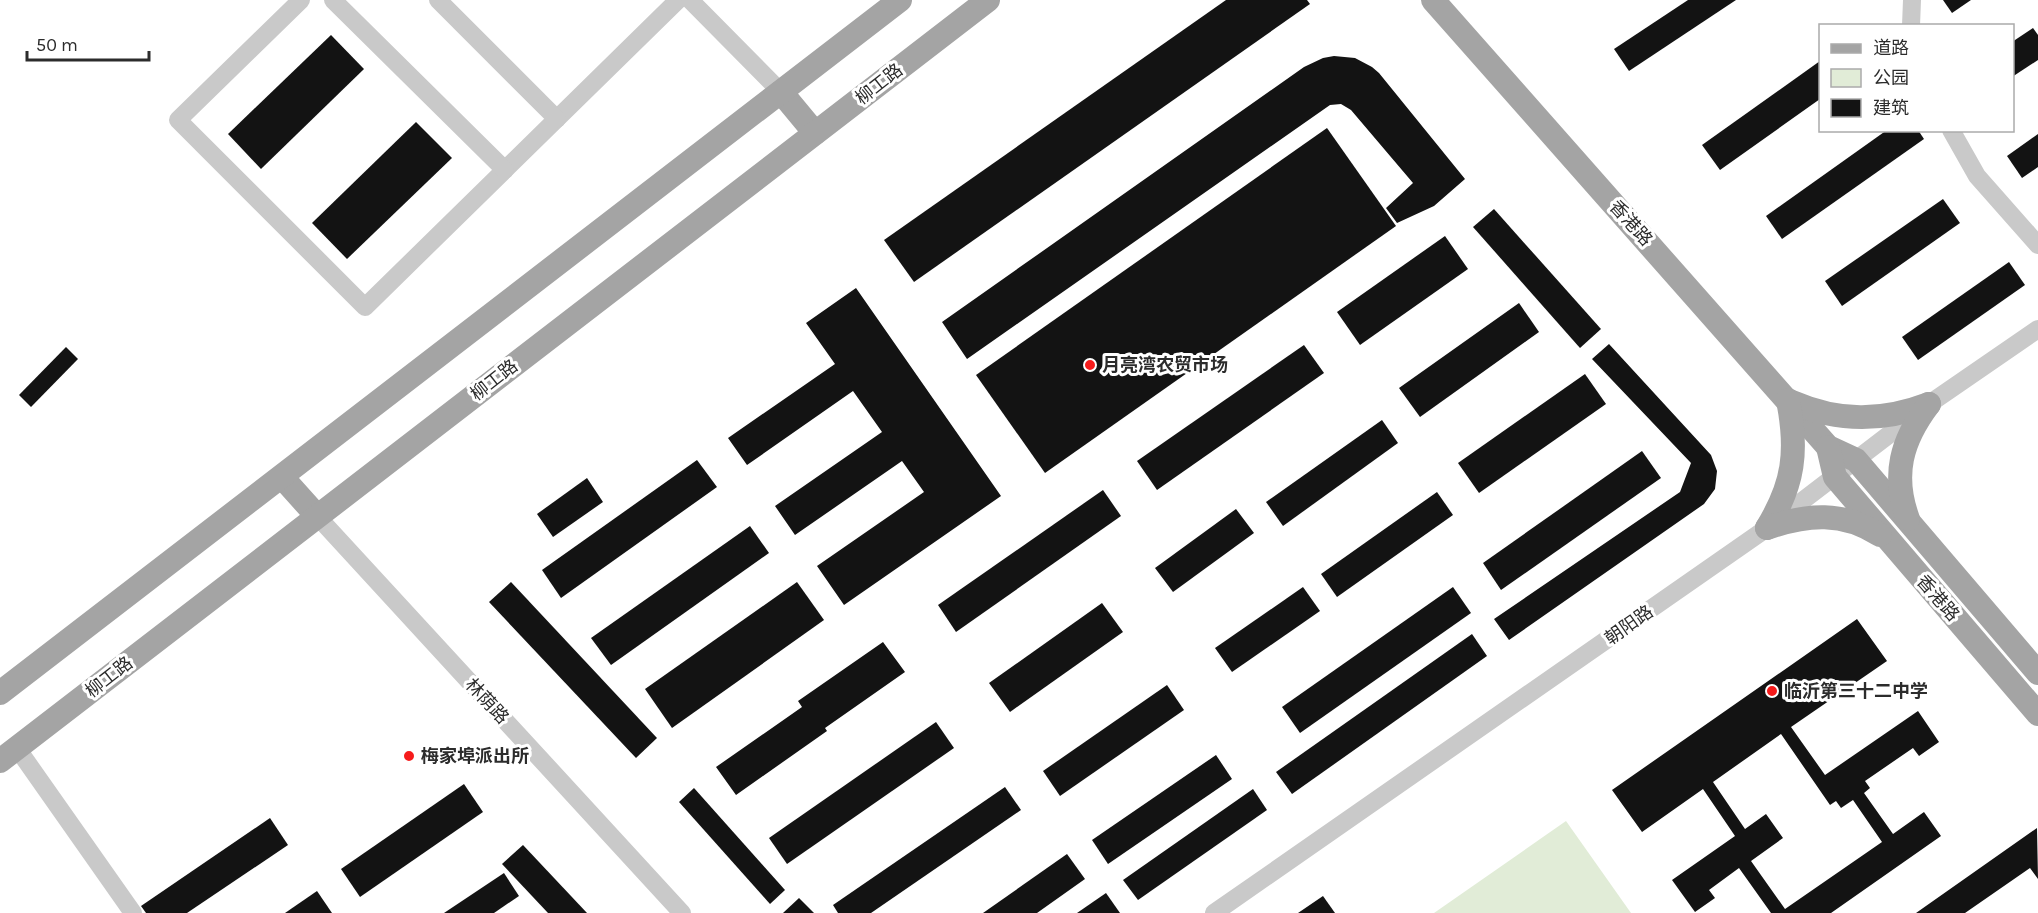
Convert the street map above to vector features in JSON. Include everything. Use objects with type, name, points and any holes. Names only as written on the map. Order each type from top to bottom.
[{"type":"main road","points":[[0,693],[900,0]]},
{"type":"main road","name":"柳工路","points":[[8,754],[988,0]]},
{"type":"main road","name":"香港路","points":[[1433,0],[1828,447],[1856,460],[2038,673]]},
{"type":"main road","points":[[781,92],[815,133]]},
{"type":"main road","points":[[1767,528],[1783,499],[1793,467],[1794,445],[1788,400],[1818,412],[1858,419],[1906,413],[1929,404]]},
{"type":"main road","points":[[1910,525],[1901,494],[1901,462],[1906,441],[1929,404]]},
{"type":"main road","name":"香港路","points":[[1828,447],[1834,477],[2038,714]]},
{"type":"main road","points":[[282,477],[317,516]]},
{"type":"main road","points":[[1767,528],[1792,519],[1818,516],[1844,519],[1868,528],[1890,542]]},
{"type":"street","points":[[301,0],[178,120],[365,307],[678,0]]},
{"type":"street","points":[[333,0],[505,170]]},
{"type":"street","points":[[438,0],[557,119]]},
{"type":"street","points":[[690,0],[781,92]]},
{"type":"street","points":[[1911,24],[1912,0]]},
{"type":"street","points":[[1952,132],[1977,176],[2038,245]]},
{"type":"street","name":"朝阳路","points":[[1214,913],[1767,528],[1929,404],[2038,329]]},
{"type":"street","name":"林荫路","points":[[317,516],[682,913]]},
{"type":"street","points":[[8,754],[133,913]]},
{"type":"green space","points":[[1566,821],[1631,913],[1434,913]]},
{"type":"building","points":[[1226,0],[1307,0],[1310,4],[914,282],[884,240]]},
{"type":"building","points":[[1688,0],[1736,0],[1629,71],[1614,49]]},
{"type":"building","points":[[1943,0],[1971,0],[1952,13]]},
{"type":"building","points":[[2033,28],[2038,35],[2038,60],[2014,76],[2014,41]]},
{"type":"building","points":[[331,35],[364,69],[261,169],[228,134]]},
{"type":"building","points":[[1334,56],[1355,58],[1379,73],[1465,179],[1434,206],[1397,223],[1386,208],[1413,183],[1351,110],[1341,104],[1330,105],[967,359],[942,322],[1304,67],[1323,58]]},
{"type":"building","points":[[1819,62],[1819,100],[1720,170],[1702,145]]},
{"type":"building","points":[[416,122],[452,158],[347,259],[312,223]]},
{"type":"building","points":[[1327,128],[1396,226],[1045,473],[976,375]]},
{"type":"building","points":[[1884,132],[1919,132],[1924,139],[1782,239],[1766,216]]},
{"type":"building","points":[[2038,134],[2038,167],[2022,178],[2007,156]]},
{"type":"building","points":[[1943,199],[1960,223],[1842,306],[1825,281]]},
{"type":"building","points":[[1494,209],[1601,329],[1580,348],[1473,227]]},
{"type":"building","points":[[1445,236],[1468,269],[1360,345],[1337,312]]},
{"type":"building","points":[[2009,262],[2025,285],[1918,360],[1902,337]]},
{"type":"building","points":[[856,288],[1001,496],[844,605],[817,566],[924,492],[902,461],[795,535],[775,506],[882,432],[853,391],[747,465],[728,438],[835,364],[806,323]]},
{"type":"building","points":[[1519,303],[1539,332],[1420,417],[1399,388]]},
{"type":"building","points":[[1609,344],[1711,455],[1717,471],[1715,489],[1704,504],[1509,640],[1494,619],[1680,492],[1691,463],[1592,359]]},
{"type":"building","points":[[1304,345],[1324,373],[1157,490],[1137,461]]},
{"type":"building","points":[[66,347],[78,359],[31,407],[19,395]]},
{"type":"building","points":[[1585,374],[1606,404],[1479,493],[1458,463]]},
{"type":"building","points":[[1382,420],[1398,443],[1283,526],[1266,502]]},
{"type":"building","points":[[1642,451],[1661,478],[1501,590],[1483,563]]},
{"type":"building","points":[[697,460],[717,487],[561,598],[542,570]]},
{"type":"building","points":[[587,478],[603,502],[553,537],[537,514]]},
{"type":"building","points":[[1103,490],[1121,516],[956,632],[938,605]]},
{"type":"building","points":[[1437,492],[1453,515],[1337,597],[1321,574]]},
{"type":"building","points":[[1236,509],[1254,533],[1173,592],[1155,568]]},
{"type":"building","points":[[750,526],[769,553],[611,665],[591,638]]},
{"type":"building","points":[[511,582],[657,738],[636,758],[489,602]]},
{"type":"building","points":[[797,582],[824,620],[672,728],[645,689]]},
{"type":"building","points":[[1303,587],[1320,611],[1232,672],[1215,648]]},
{"type":"building","points":[[1453,587],[1471,613],[1300,733],[1282,707]]},
{"type":"building","points":[[1102,603],[1123,632],[1010,712],[989,683]]},
{"type":"building","points":[[1857,619],[1887,661],[1791,727],[1825,775],[1918,711],[1939,742],[1919,756],[1913,748],[1865,781],[1870,788],[1864,793],[1893,834],[1924,812],[1941,836],[1831,913],[1771,913],[1739,868],[1709,890],[1715,898],[1695,912],[1672,880],[1735,836],[1703,789],[1642,832],[1612,790]],"holes":[[[1781,734],[1830,805],[1836,801],[1841,808],[1853,800],[1882,842],[1785,909],[1751,861],[1783,838],[1766,814],[1745,829],[1713,782]]]},
{"type":"building","points":[[1472,634],[1487,656],[1292,794],[1276,772]]},
{"type":"building","points":[[883,642],[905,672],[825,728],[827,731],[736,795],[716,767],[802,707],[798,701]]},
{"type":"building","points":[[1167,685],[1184,710],[1060,796],[1043,771]]},
{"type":"building","points":[[936,722],[954,748],[787,864],[769,838]]},
{"type":"building","points":[[1216,755],[1232,779],[1108,864],[1092,840]]},
{"type":"building","points":[[464,784],[483,812],[360,897],[341,869]]},
{"type":"building","points":[[1005,787],[1021,810],[871,913],[838,913],[833,905]]},
{"type":"building","points":[[694,788],[785,890],[770,904],[679,802]]},
{"type":"building","points":[[1253,789],[1267,810],[1138,900],[1123,880]]},
{"type":"building","points":[[270,818],[288,845],[187,913],[146,913],[141,906]]},
{"type":"building","points":[[2037,828],[2038,879],[2030,868],[1965,913],[1916,913]]},
{"type":"building","points":[[523,845],[587,913],[548,913],[502,864]]},
{"type":"building","points":[[1067,854],[1085,879],[1037,913],[983,913]]},
{"type":"building","points":[[504,873],[519,896],[494,913],[444,913]]},
{"type":"building","points":[[317,891],[332,913],[285,913]]},
{"type":"building","points":[[1106,893],[1120,913],[1077,913]]},
{"type":"building","points":[[1323,896],[1335,913],[1298,913]]},
{"type":"building","points":[[799,898],[814,913],[783,913]]},
{"type":"place","name":"月亮湾农贸市场","points":[[1090,365]]},
{"type":"place","name":"临沂第三十二中学","points":[[1772,691]]},
{"type":"place","name":"梅家埠派出所","points":[[409,756]]}]
